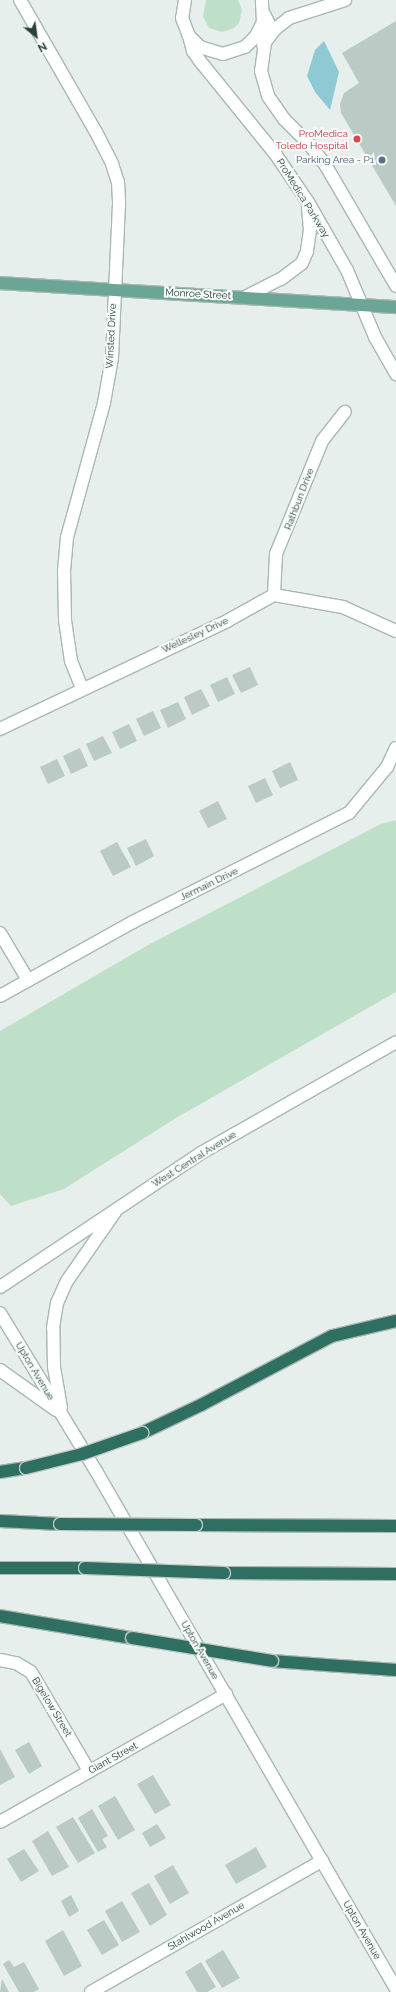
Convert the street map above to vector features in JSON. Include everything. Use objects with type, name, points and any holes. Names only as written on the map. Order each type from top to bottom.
[{"type":"highway","points":[[0,1472],[26,1468],[82,1454],[142,1433],[201,1405],[332,1336],[396,1321]]},
{"type":"highway","points":[[0,1521],[60,1524],[396,1526]]},
{"type":"highway","points":[[0,1568],[85,1568],[224,1573],[396,1574]]},
{"type":"highway","points":[[0,1616],[272,1662],[396,1670]]},
{"type":"main road","name":"Monroe Street","points":[[0,283],[248,296],[396,307]]},
{"type":"street","name":"Winsted Drive","points":[[20,0],[112,164],[118,182],[119,204],[112,358],[104,403],[67,537],[64,571],[65,620],[71,661],[82,688]]},
{"type":"street","points":[[176,0],[176,9],[182,18]]},
{"type":"street","points":[[182,18],[184,0]]},
{"type":"street","points":[[262,0],[264,14],[268,22],[263,45],[261,71],[268,96],[281,115],[309,144],[326,166],[396,286]]},
{"type":"street","points":[[263,45],[275,29],[289,18],[345,0]]},
{"type":"street","points":[[189,36],[207,51],[230,53],[251,42],[260,29],[264,14]]},
{"type":"street","name":"ProMedica Parkway","points":[[182,18],[193,51],[276,155],[308,202],[347,270],[374,337],[396,374]]},
{"type":"street","points":[[248,296],[281,279],[302,263],[307,252],[310,230],[308,202]]},
{"type":"street","name":"Rathbun Drive","points":[[274,595],[276,554],[322,441],[346,412]]},
{"type":"street","points":[[274,595],[343,607],[396,631]]},
{"type":"street","name":"Wellesley Drive","points":[[0,729],[82,688],[227,621],[274,595]]},
{"type":"street","name":"Jermain Drive","points":[[0,996],[133,922],[349,813],[388,767],[396,748]]},
{"type":"street","points":[[0,933],[28,980]]},
{"type":"street","name":"West Central Avenue","points":[[0,1287],[201,1153],[396,1042]]},
{"type":"street","points":[[62,1415],[54,1367],[54,1328],[57,1303],[67,1281],[120,1206]]},
{"type":"street","name":"Upton Avenue","points":[[0,1313],[62,1415],[226,1694],[396,1989]]},
{"type":"street","points":[[0,1370],[62,1415]]},
{"type":"street","name":"Bigelow Street","points":[[0,1660],[16,1663],[31,1672],[89,1771]]},
{"type":"street","name":"Giant Street","points":[[0,1822],[226,1694]]},
{"type":"street","name":"Stahlwood Avenue","points":[[91,1992],[322,1861]]},
{"type":"green space","points":[[206,0],[238,0],[242,10],[239,23],[234,28],[222,32],[209,28],[203,16]]},
{"type":"green space","points":[[396,820],[396,992],[176,1118],[64,1189],[11,1206],[0,1194],[0,1031],[148,945],[381,824]]},
{"type":"water","points":[[324,41],[339,72],[330,110],[315,92],[307,76],[315,50]]},
{"type":"building","name":"Parking Area - P1","points":[[396,21],[396,206],[341,113],[340,104],[344,93],[359,83],[342,53]]},
{"type":"building","points":[[250,667],[258,685],[241,693],[232,675]]},
{"type":"building","points":[[227,677],[235,694],[218,702],[210,685]]},
{"type":"building","points":[[201,689],[210,706],[192,715],[184,697]]},
{"type":"building","points":[[178,702],[186,719],[168,728],[160,710]]},
{"type":"building","points":[[153,711],[161,728],[144,736],[136,719]]},
{"type":"building","points":[[129,724],[137,741],[120,749],[112,732]]},
{"type":"building","points":[[103,736],[112,753],[94,761],[86,744]]},
{"type":"building","points":[[80,748],[88,766],[71,774],[63,756]]},
{"type":"building","points":[[57,759],[65,776],[48,784],[40,767]]},
{"type":"building","points":[[290,762],[298,780],[280,788],[272,771]]},
{"type":"building","points":[[265,778],[273,795],[256,803],[248,786]]},
{"type":"building","points":[[218,801],[227,819],[208,828],[199,811]]},
{"type":"building","points":[[146,839],[154,856],[136,866],[127,848]]},
{"type":"building","points":[[117,842],[131,867],[113,876],[100,851]]},
{"type":"building","points":[[29,1742],[42,1766],[29,1774],[15,1750]]},
{"type":"building","points":[[0,1749],[15,1777],[0,1785]]},
{"type":"building","points":[[153,1775],[171,1805],[155,1814],[137,1784]]},
{"type":"building","points":[[115,1796],[135,1830],[118,1840],[98,1806]]},
{"type":"building","points":[[92,1809],[108,1836],[102,1839],[107,1847],[98,1852],[78,1818]]},
{"type":"building","points":[[73,1817],[95,1853],[78,1863],[56,1827]]},
{"type":"building","points":[[157,1824],[166,1838],[150,1847],[142,1833]]},
{"type":"building","points":[[48,1831],[69,1867],[52,1876],[32,1841]]},
{"type":"building","points":[[256,1847],[267,1867],[236,1884],[225,1865]]},
{"type":"building","points":[[24,1849],[39,1871],[21,1882],[7,1859]]},
{"type":"building","points":[[173,1865],[189,1893],[170,1904],[154,1876]]},
{"type":"building","points":[[149,1883],[167,1915],[150,1926],[131,1893]]},
{"type":"building","points":[[71,1895],[79,1911],[69,1917],[61,1901]]},
{"type":"building","points":[[122,1901],[140,1932],[122,1942],[105,1911]]},
{"type":"building","points":[[104,1920],[119,1945],[102,1955],[87,1930]]},
{"type":"building","points":[[63,1930],[82,1966],[64,1976],[45,1941]]},
{"type":"building","points":[[223,1950],[240,1978],[222,1988],[205,1961]]},
{"type":"building","points":[[9,1960],[14,1967],[24,1962],[39,1989],[34,1992],[19,1992],[3,1964]]},
{"type":"building","points":[[201,1962],[216,1987],[207,1992],[197,1992],[185,1972]]},
{"type":"building","points":[[2,1979],[9,1992],[0,1992]]},
{"type":"place","name":"ProMedica Toledo Hospital","points":[[357,139]]},
{"type":"place","name":"Parking Area - P1","points":[[382,160]]}]
